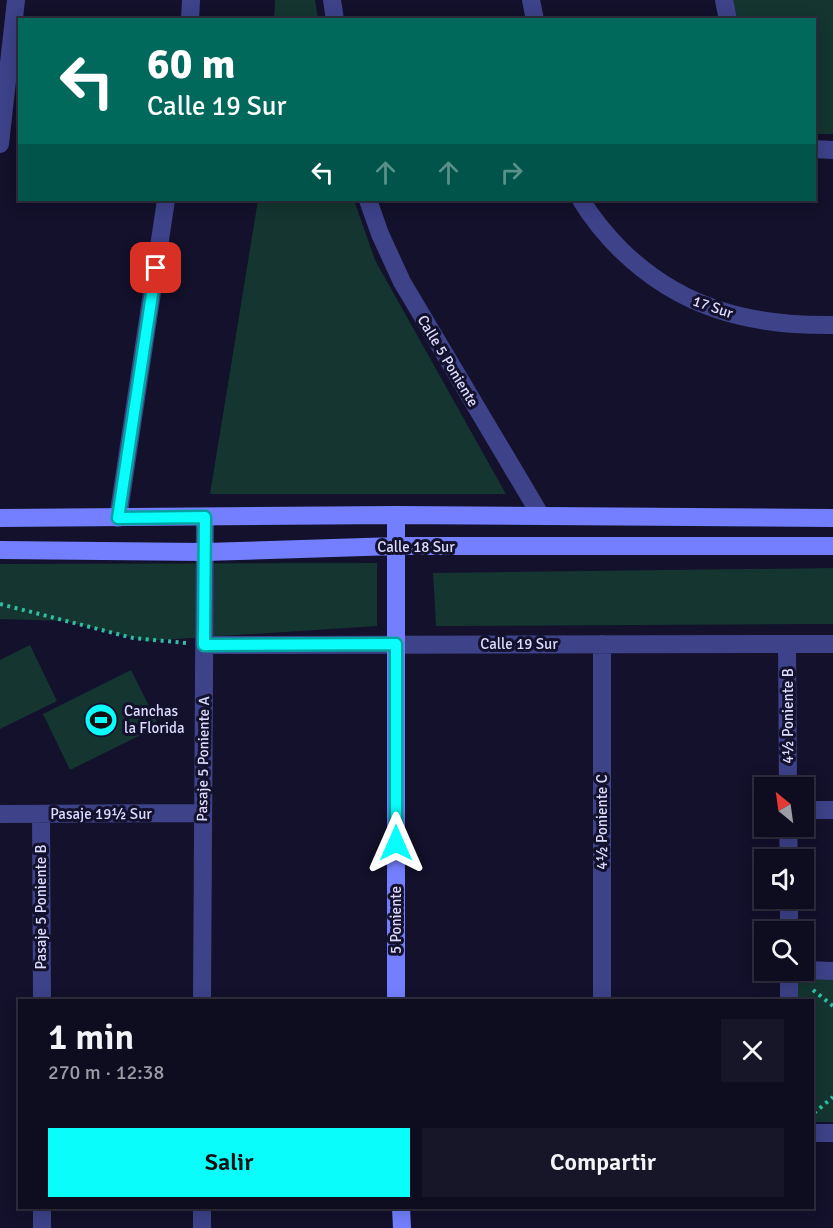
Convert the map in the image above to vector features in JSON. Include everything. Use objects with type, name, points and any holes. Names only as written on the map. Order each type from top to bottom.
[{"type":"main road","name":"Calle 18 Sur","points":[[0,518],[396,515],[833,518]]},
{"type":"main road","name":"5 Poniente","points":[[396,515],[396,999]]},
{"type":"main road","name":"Calle 18 Sur","points":[[0,550],[205,552],[396,546],[833,546]]},
{"type":"main road","points":[[400,1209],[402,1228]]},
{"type":"street","points":[[0,144],[6,31],[16,0]]},
{"type":"street","points":[[190,18],[192,0]]},
{"type":"street","points":[[332,0],[335,18]]},
{"type":"street","points":[[531,0],[535,18]]},
{"type":"street","points":[[724,0],[728,18]]},
{"type":"street","points":[[816,149],[833,150]]},
{"type":"street","points":[[118,518],[166,201]]},
{"type":"street","name":"Calle 5 Poniente","points":[[368,201],[380,234],[402,282],[541,516]]},
{"type":"street","name":"17 Sur","points":[[582,201],[612,242],[646,272],[664,285],[702,305],[750,319],[778,323],[833,325]]},
{"type":"street","name":"Pasaje 5 Poniente A","points":[[202,999],[205,517]]},
{"type":"street","name":"4½ Poniente C","points":[[602,644],[602,999]]},
{"type":"street","name":"4½ Poniente B","points":[[788,644],[788,777]]},
{"type":"street","name":"Calle 19 Sur","points":[[204,645],[833,644]]},
{"type":"street","points":[[814,810],[833,810]]},
{"type":"street","name":"Pasaje 19½ Sur","points":[[0,814],[203,813]]},
{"type":"street","name":"Pasaje 5 Poniente B","points":[[41,814],[42,999]]},
{"type":"street","points":[[814,970],[833,970]]},
{"type":"street","points":[[789,981],[789,999]]},
{"type":"street","points":[[814,1133],[833,1133]]},
{"type":"street","points":[[42,1209],[42,1228]]},
{"type":"street","points":[[202,1209],[202,1228]]},
{"type":"path","points":[[0,604],[134,638],[204,645]]},
{"type":"path","points":[[814,1113],[833,1097]]},
{"type":"green space","points":[[275,0],[315,0],[318,18],[274,18]]},
{"type":"green space","points":[[731,0],[833,0],[833,134],[816,134],[816,18],[735,18]]},
{"type":"green space","points":[[258,201],[354,201],[375,260],[506,494],[210,494]]},
{"type":"green space","points":[[377,563],[377,626],[146,641],[65,621],[0,619],[0,564]]},
{"type":"green space","points":[[833,568],[833,624],[436,626],[433,573]]},
{"type":"green space","points":[[30,645],[57,701],[0,729],[0,660]]},
{"type":"green space","name":"Canchas la Florida","points":[[131,670],[159,726],[70,770],[43,714]]},
{"type":"green space","points":[[814,971],[833,971],[833,1122],[814,1122],[814,999],[794,999],[795,981],[814,981]]},
{"type":"place","name":"Canchas la Florida","points":[[101,720]]},
{"type":"route","points":[[156,268],[118,518],[205,517],[204,645],[396,644],[396,843]]}]
